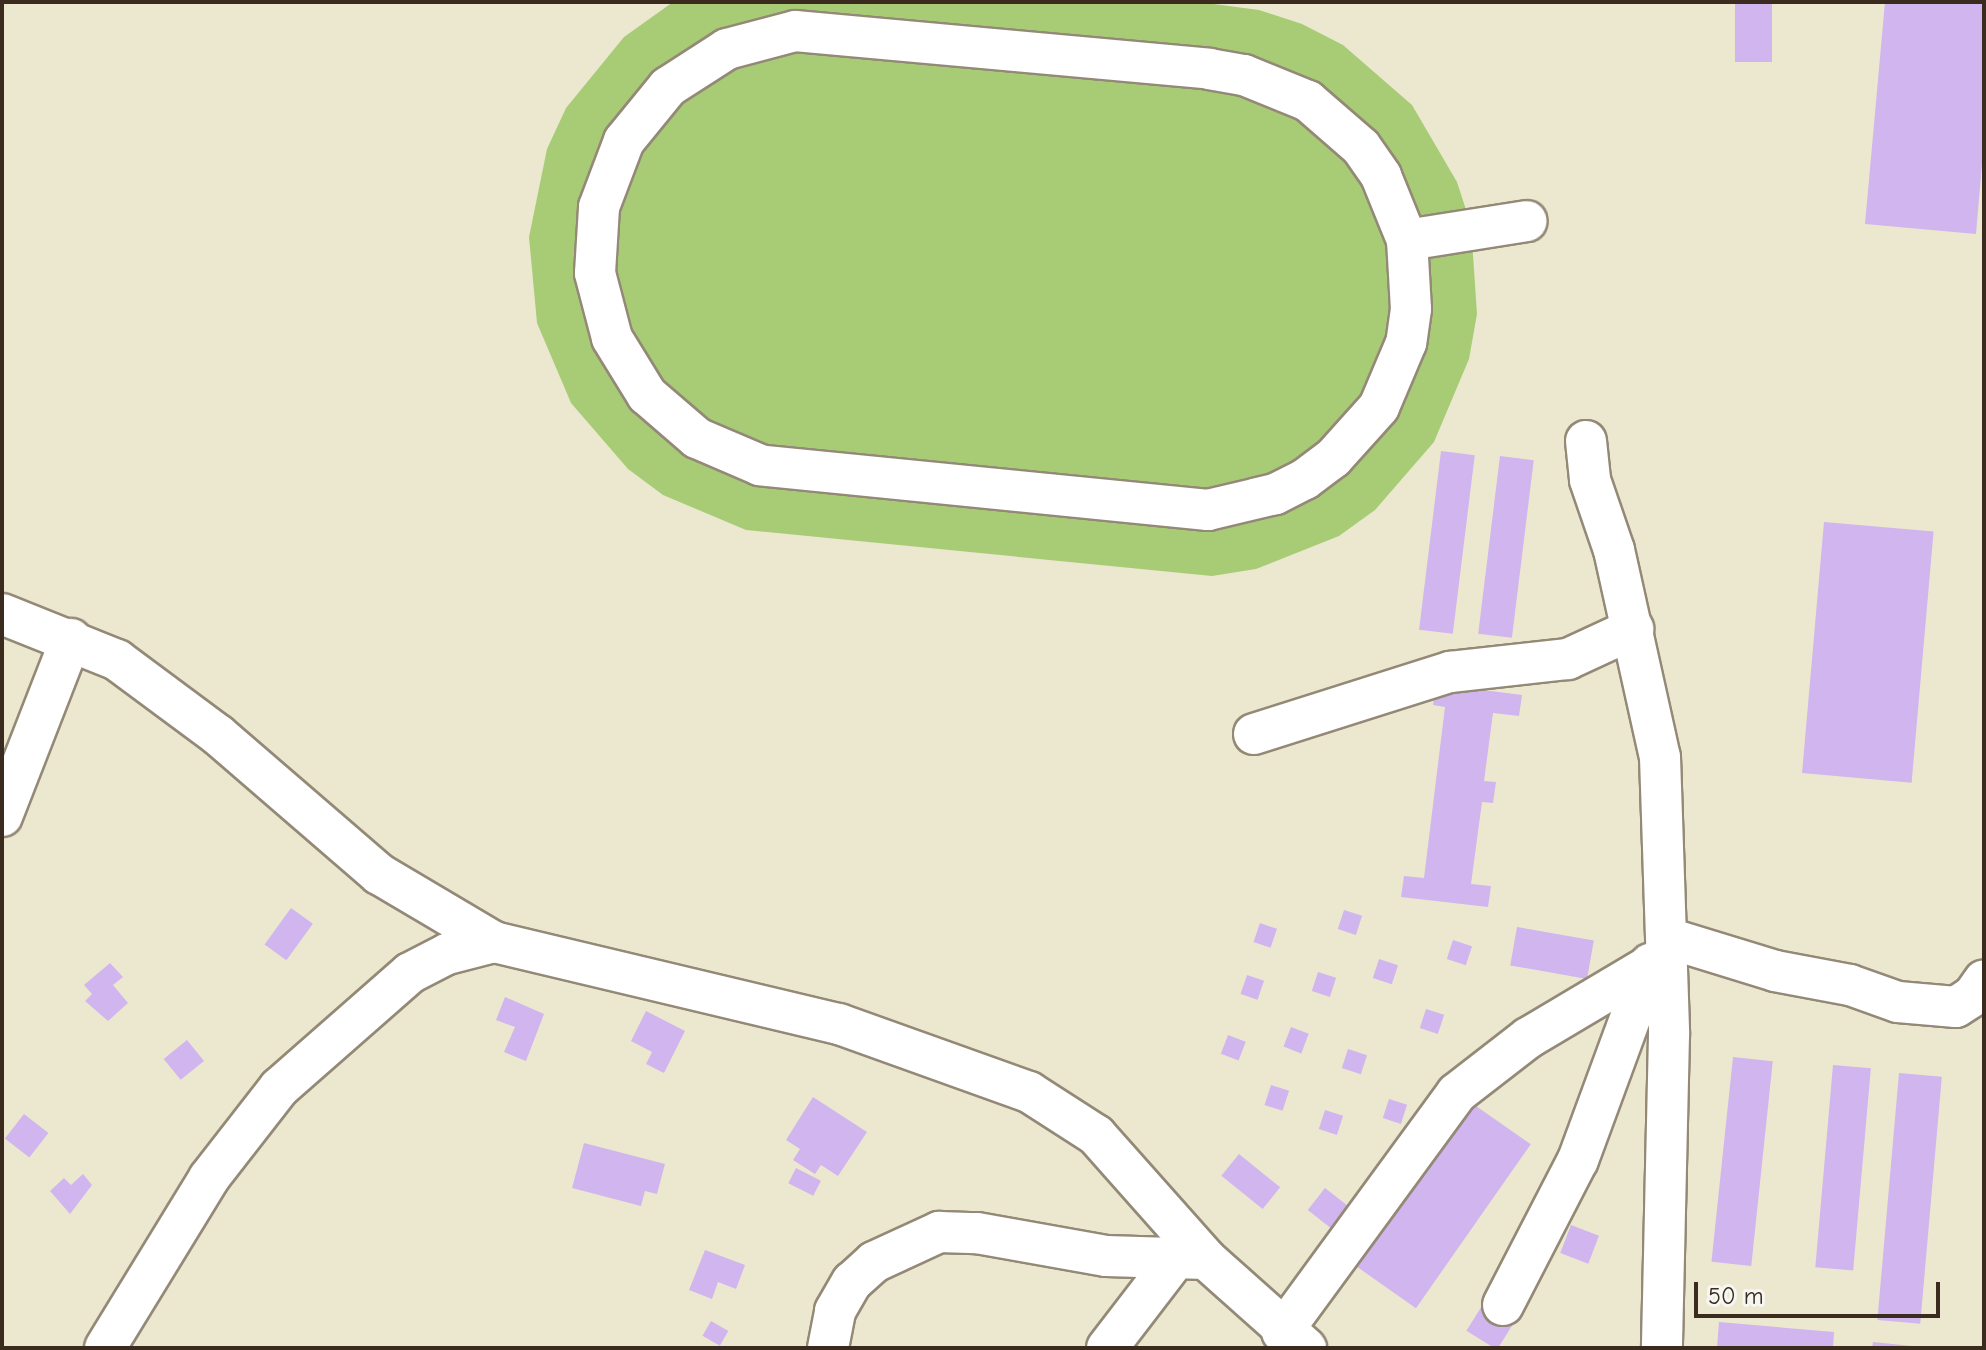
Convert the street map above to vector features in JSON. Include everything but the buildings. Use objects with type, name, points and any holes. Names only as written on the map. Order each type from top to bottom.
[{"type":"street","points":[[795,31],[1209,69],[1277,86],[1308,101],[1361,147],[1386,186],[1407,240],[1411,309],[1406,343],[1379,407],[1342,450],[1305,479],[1275,494],[1208,510],[760,465],[727,454],[671,419],[627,368],[601,307],[595,240],[609,173],[643,112],[696,65],[738,45],[795,31]]},
{"type":"street","points":[[1407,240],[1527,221]]},
{"type":"street","points":[[1586,441],[1590,480],[1614,550],[1660,757],[1662,1348]]},
{"type":"street","points":[[2,614],[71,639],[117,660],[218,735],[379,874],[494,942],[839,1024],[1029,1092],[1096,1135],[1191,1258],[1291,1341],[1457,1093],[1528,1038],[1662,953],[1850,985],[1898,1002],[1956,1007],[1973,996],[1984,980]]},
{"type":"street","points":[[1254,734],[1450,672],[1568,659],[1633,629]]},
{"type":"street","points":[[2,816],[71,639]]},
{"type":"street","points":[[105,1348],[209,1178],[279,1088],[410,973],[447,954],[494,942]]},
{"type":"street","points":[[1503,1305],[1578,1160],[1662,953]]},
{"type":"street","points":[[828,1348],[835,1311],[852,1282],[874,1262],[939,1232],[977,1233],[1106,1256],[1191,1258]]},
{"type":"street","points":[[1107,1348],[1191,1258]]},
{"type":"green space","points":[[673,2],[1199,2],[1259,10],[1302,24],[1343,45],[1412,105],[1457,182],[1471,225],[1477,314],[1469,359],[1434,442],[1375,510],[1339,536],[1256,569],[1212,576],[746,530],[663,495],[628,469],[571,403],[537,323],[529,237],[547,149],[566,108],[624,37]]}]
